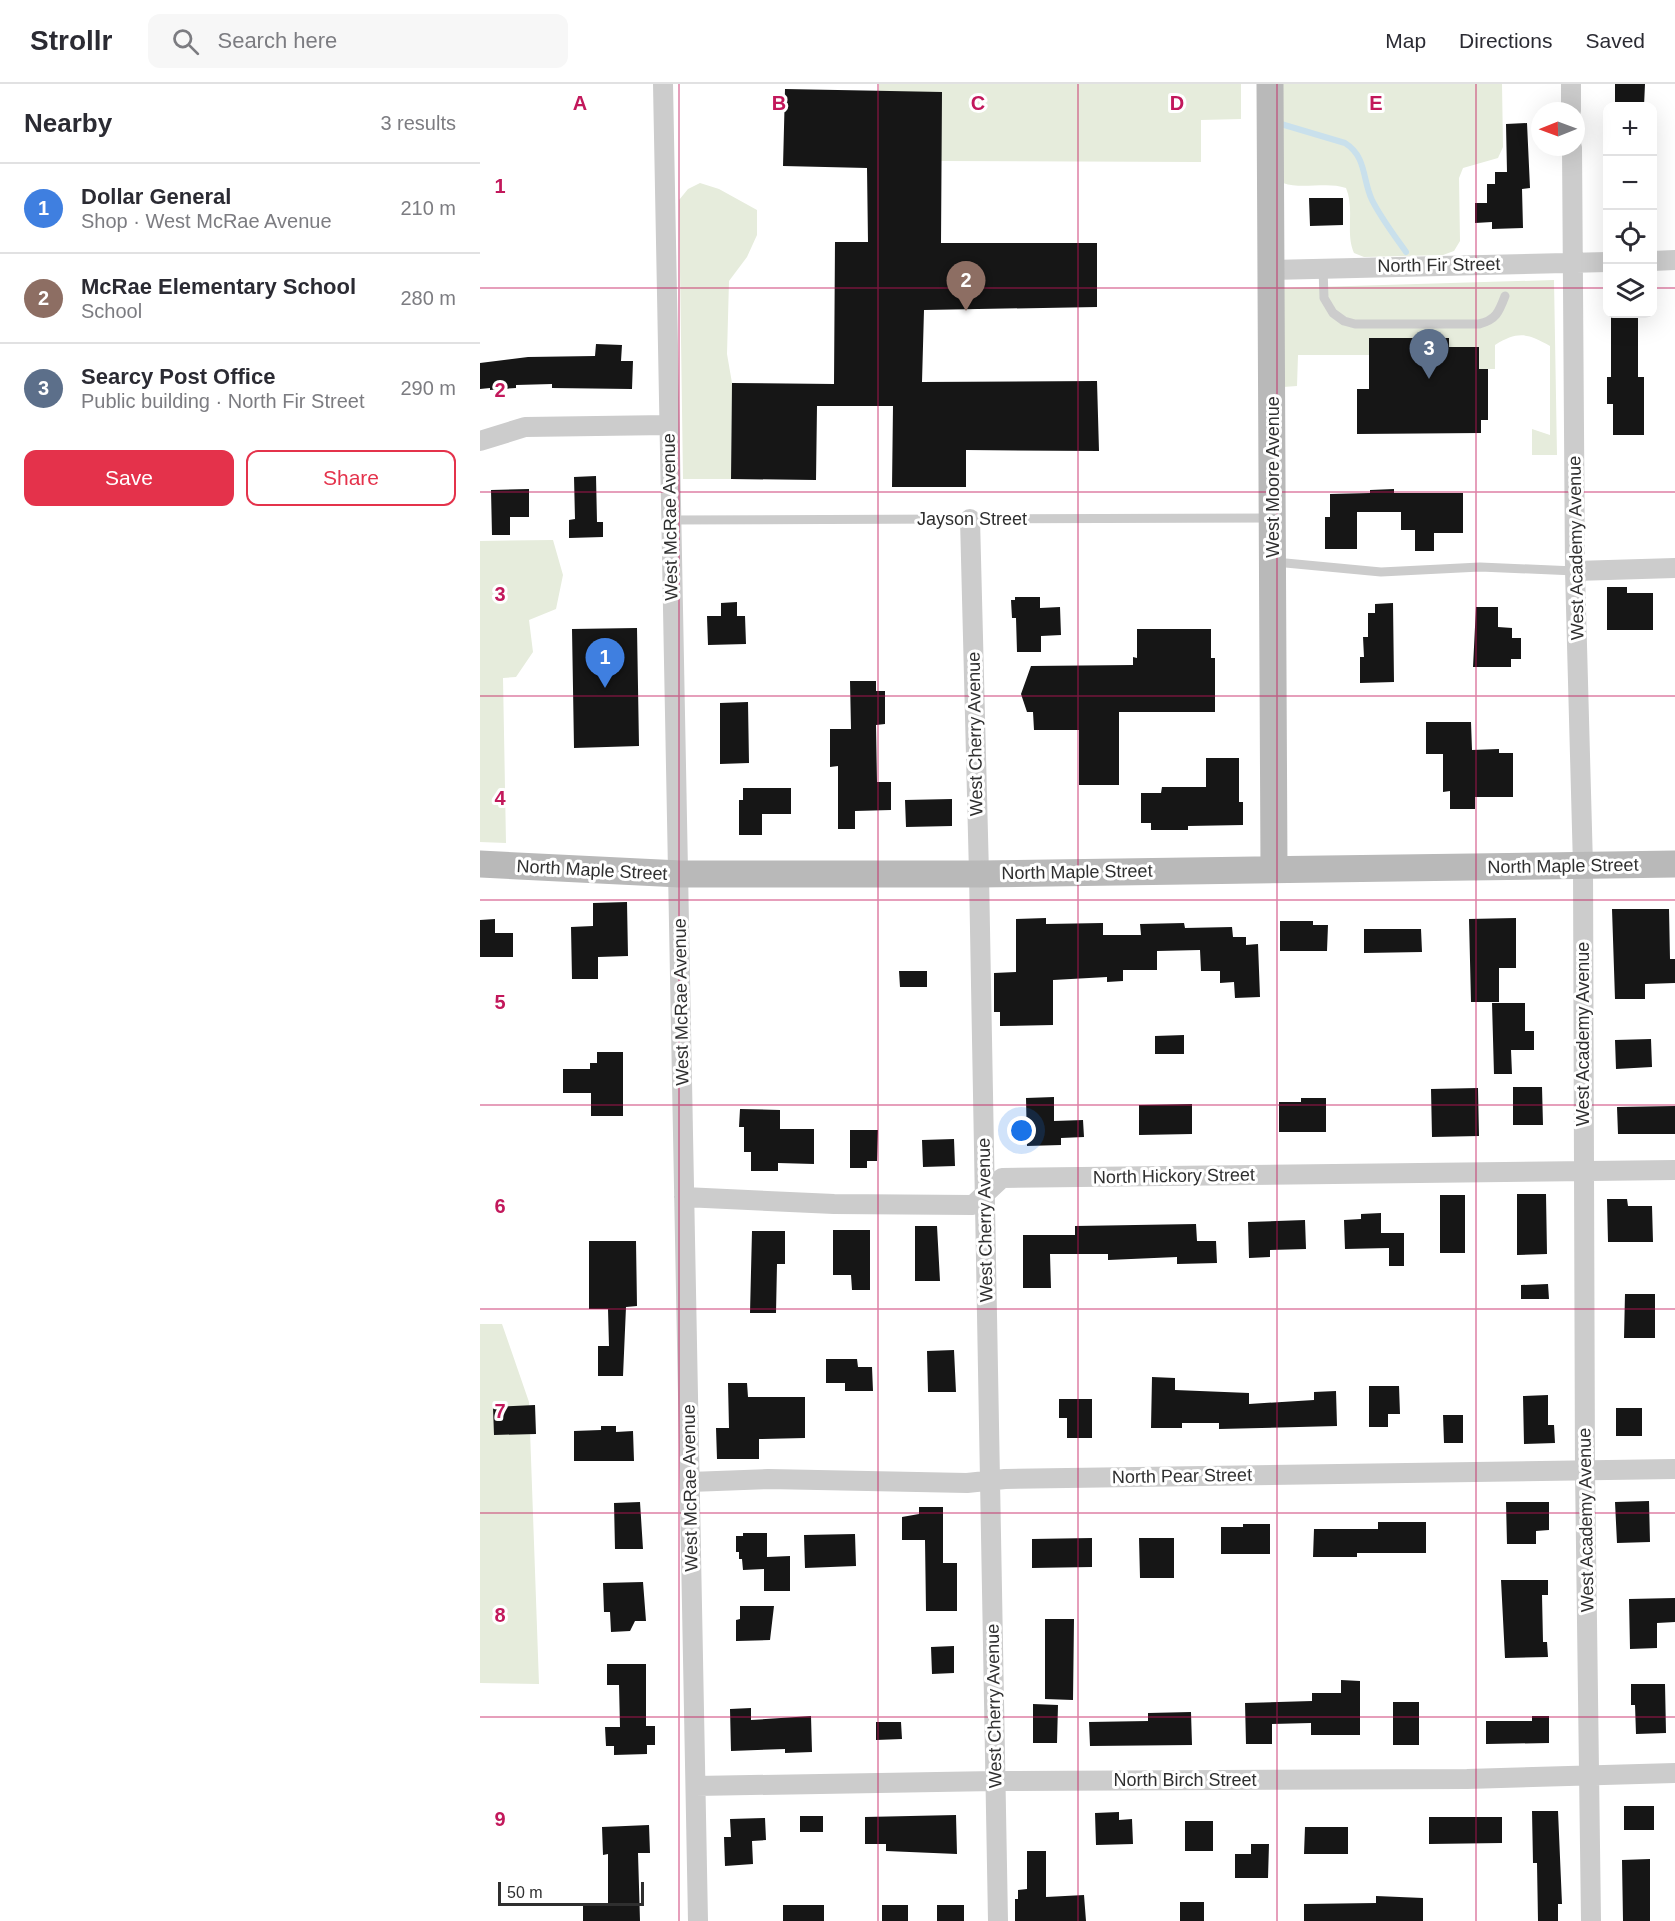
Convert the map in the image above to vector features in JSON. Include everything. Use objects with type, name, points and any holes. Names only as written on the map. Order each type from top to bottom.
[{"type":"main road","name":"West Moore Avenue","points":[[1270,84],[1275,869]]},
{"type":"main road","name":"North Maple Street","points":[[480,864],[680,874],[979,874],[1675,864]]},
{"type":"street","name":"West McRae Avenue","points":[[663,84],[675,826],[680,874],[698,1921]]},
{"type":"street","points":[[1571,84],[1571,102]]},
{"type":"street","name":"West Academy Avenue","points":[[1572,156],[1575,571],[1583,866],[1585,1471],[1591,1775],[1591,1921]]},
{"type":"street","points":[[1657,261],[1675,260]]},
{"type":"street","name":"North Fir Street","points":[[1272,270],[1603,262]]},
{"type":"street","points":[[480,441],[525,427],[669,425]]},
{"type":"street","name":"West Cherry Avenue","points":[[970,519],[979,874],[998,1921]]},
{"type":"street","points":[[1575,571],[1675,568]]},
{"type":"street","name":"North Hickory Street","points":[[684,1197],[834,1204],[973,1205],[1002,1178],[1675,1170]]},
{"type":"street","name":"North Pear Street","points":[[690,1482],[768,1479],[878,1483],[1675,1469]]},
{"type":"street","name":"North Birch Street","points":[[696,1785],[1467,1779],[1675,1773]]},
{"type":"lane","points":[[1323,268],[1324,298],[1334,313],[1355,324],[1479,324],[1491,321],[1499,314],[1505,296]]},
{"type":"lane","name":"Jayson Street","points":[[670,520],[1273,518]]},
{"type":"lane","points":[[1273,562],[1381,572],[1480,567],[1575,571]]},
{"type":"green space","points":[[879,84],[1241,84],[1241,119],[1201,120],[1201,162],[941,161],[879,91]]},
{"type":"green space","points":[[1278,84],[1502,84],[1503,147],[1498,158],[1463,168],[1459,178],[1460,241],[1454,251],[1443,255],[1364,257],[1354,253],[1350,237],[1350,204],[1346,188],[1331,185],[1298,186],[1283,183]]},
{"type":"green space","points":[[700,183],[719,189],[757,210],[757,235],[747,257],[729,281],[727,354],[732,383],[731,479],[683,479],[679,200],[688,189]]},
{"type":"green space","points":[[1554,280],[1557,455],[1532,455],[1532,429],[1550,435],[1550,346],[1529,336],[1510,337],[1495,345],[1495,369],[1479,369],[1479,347],[1449,347],[1448,338],[1369,338],[1369,355],[1298,355],[1297,386],[1283,387],[1283,288]]},
{"type":"green space","points":[[553,540],[563,575],[556,609],[529,620],[533,652],[516,677],[503,678],[506,843],[480,842],[480,541]]},
{"type":"green space","points":[[480,1324],[502,1324],[529,1402],[539,1684],[480,1683]]},
{"type":"building","points":[[1615,84],[1645,84],[1644,102],[1615,102]]},
{"type":"building","points":[[785,89],[942,92],[941,243],[1097,243],[1097,307],[924,310],[922,382],[1097,381],[1099,451],[966,450],[966,487],[892,487],[893,406],[817,406],[816,480],[731,479],[732,383],[834,384],[835,242],[868,242],[867,168],[783,166]]},
{"type":"building","points":[[1527,123],[1530,188],[1522,189],[1523,228],[1492,229],[1492,222],[1475,223],[1475,203],[1487,203],[1487,184],[1495,184],[1495,172],[1507,172],[1506,124]]},
{"type":"building","points":[[1309,198],[1343,198],[1343,225],[1310,226]]},
{"type":"building","points":[[1611,318],[1638,318],[1638,377],[1644,377],[1644,435],[1613,435],[1613,404],[1607,404],[1607,377],[1611,377]]},
{"type":"building","points":[[1369,338],[1449,338],[1449,347],[1479,347],[1479,369],[1488,369],[1488,420],[1481,420],[1481,433],[1357,434],[1357,389],[1369,389]]},
{"type":"building","points":[[596,344],[622,345],[621,361],[633,361],[632,389],[552,388],[552,384],[480,389],[480,363],[528,357],[595,356]]},
{"type":"building","points":[[596,476],[597,522],[603,522],[603,537],[569,538],[569,520],[575,519],[574,477]]},
{"type":"building","points":[[529,489],[529,517],[510,517],[510,535],[492,535],[491,490]]},
{"type":"building","points":[[1394,489],[1394,493],[1463,493],[1463,533],[1434,533],[1434,551],[1415,551],[1415,530],[1401,530],[1401,512],[1357,512],[1357,549],[1325,549],[1325,517],[1330,517],[1330,494],[1370,493],[1370,490]]},
{"type":"building","points":[[1607,587],[1627,587],[1627,593],[1653,593],[1653,630],[1607,630]]},
{"type":"building","points":[[1015,597],[1040,597],[1040,608],[1060,607],[1061,635],[1041,636],[1041,652],[1017,652],[1016,618],[1012,618],[1011,600],[1015,600]]},
{"type":"building","points":[[737,602],[737,616],[745,616],[746,644],[708,645],[707,616],[721,616],[721,603]]},
{"type":"building","points":[[1393,603],[1394,682],[1360,683],[1360,657],[1364,657],[1363,637],[1368,637],[1368,613],[1375,613],[1375,604]]},
{"type":"building","points":[[1476,607],[1498,607],[1498,627],[1512,628],[1512,638],[1521,638],[1521,659],[1511,659],[1511,667],[1473,667]]},
{"type":"building","points":[[637,628],[639,746],[574,748],[572,629]]},
{"type":"building","points":[[1137,629],[1211,629],[1211,658],[1215,658],[1215,712],[1119,712],[1119,785],[1079,785],[1079,730],[1034,730],[1033,712],[1027,712],[1021,694],[1031,666],[1133,665],[1133,657],[1137,658]]},
{"type":"building","points":[[850,681],[876,681],[876,691],[885,691],[885,724],[876,725],[877,782],[891,782],[891,810],[855,811],[855,829],[838,829],[838,766],[830,767],[830,729],[851,729]]},
{"type":"building","points":[[748,702],[749,763],[720,764],[720,703]]},
{"type":"building","points":[[1426,722],[1471,722],[1472,750],[1499,749],[1499,753],[1513,753],[1513,797],[1475,797],[1475,809],[1450,809],[1450,791],[1443,792],[1443,754],[1426,754]]},
{"type":"building","points":[[1206,758],[1239,758],[1239,802],[1243,802],[1243,825],[1188,826],[1188,830],[1151,830],[1151,823],[1141,823],[1141,793],[1161,793],[1162,787],[1206,787]]},
{"type":"building","points":[[743,788],[791,788],[791,814],[762,814],[762,835],[739,835],[739,800],[743,800]]},
{"type":"building","points":[[952,799],[952,826],[906,827],[905,800]]},
{"type":"building","points":[[627,902],[628,956],[598,957],[598,979],[572,979],[571,927],[593,926],[593,903]]},
{"type":"building","points":[[1612,909],[1669,909],[1670,959],[1675,959],[1675,983],[1645,984],[1645,999],[1615,999]]},
{"type":"building","points":[[1046,918],[1046,924],[1103,923],[1103,935],[1141,935],[1140,924],[1184,923],[1185,928],[1232,927],[1233,937],[1246,937],[1246,945],[1258,944],[1260,997],[1235,998],[1234,982],[1220,983],[1220,971],[1201,971],[1200,950],[1157,951],[1157,970],[1123,970],[1123,981],[1107,982],[1107,977],[1053,980],[1053,1025],[1000,1026],[1000,1012],[994,1012],[994,973],[1016,972],[1016,919]]},
{"type":"building","points":[[1516,918],[1516,968],[1499,968],[1499,1002],[1471,1002],[1469,919]]},
{"type":"building","points":[[495,919],[495,933],[513,933],[513,957],[480,957],[480,920]]},
{"type":"building","points":[[1280,921],[1313,921],[1313,925],[1328,925],[1327,951],[1280,951]]},
{"type":"building","points":[[1364,929],[1421,929],[1422,952],[1364,953]]},
{"type":"building","points":[[899,971],[927,971],[927,987],[900,987]]},
{"type":"building","points":[[1492,1003],[1525,1003],[1525,1031],[1534,1031],[1534,1050],[1511,1050],[1512,1074],[1494,1074]]},
{"type":"building","points":[[1184,1035],[1184,1054],[1155,1054],[1155,1036]]},
{"type":"building","points":[[1651,1039],[1652,1067],[1616,1069],[1615,1040]]},
{"type":"building","points":[[597,1052],[623,1052],[623,1116],[591,1116],[591,1093],[563,1093],[563,1069],[590,1069],[590,1063],[597,1063]]},
{"type":"building","points":[[1513,1087],[1542,1087],[1543,1125],[1513,1125]]},
{"type":"building","points":[[1478,1088],[1479,1136],[1432,1137],[1431,1089]]},
{"type":"building","points":[[1054,1097],[1054,1121],[1083,1120],[1084,1137],[1061,1138],[1061,1145],[1027,1146],[1026,1098]]},
{"type":"building","points":[[1301,1098],[1326,1098],[1326,1132],[1279,1132],[1279,1102],[1301,1102]]},
{"type":"building","points":[[1192,1104],[1192,1134],[1139,1135],[1139,1105]]},
{"type":"building","points":[[1675,1106],[1675,1134],[1618,1134],[1617,1107]]},
{"type":"building","points":[[740,1109],[780,1110],[780,1129],[814,1129],[814,1164],[778,1163],[778,1171],[751,1171],[751,1152],[744,1152],[744,1127],[739,1127]]},
{"type":"building","points":[[850,1130],[878,1130],[877,1161],[867,1161],[867,1168],[850,1168]]},
{"type":"building","points":[[954,1139],[955,1166],[923,1167],[922,1140]]},
{"type":"building","points":[[1517,1194],[1546,1194],[1547,1254],[1517,1255]]},
{"type":"building","points":[[1440,1195],[1465,1195],[1465,1253],[1440,1253]]},
{"type":"building","points":[[1607,1199],[1627,1199],[1628,1206],[1652,1206],[1653,1242],[1608,1242]]},
{"type":"building","points":[[1381,1213],[1381,1233],[1404,1233],[1404,1266],[1389,1266],[1389,1248],[1345,1249],[1344,1220],[1361,1219],[1361,1214]]},
{"type":"building","points":[[1305,1220],[1306,1249],[1270,1250],[1270,1257],[1249,1258],[1248,1222]]},
{"type":"building","points":[[1196,1224],[1197,1241],[1216,1241],[1217,1263],[1177,1264],[1177,1257],[1108,1260],[1108,1254],[1050,1254],[1051,1288],[1023,1288],[1023,1235],[1075,1235],[1075,1226]]},
{"type":"building","points":[[915,1226],[937,1226],[940,1281],[915,1281]]},
{"type":"building","points":[[833,1230],[870,1230],[870,1290],[852,1290],[851,1275],[833,1275]]},
{"type":"building","points":[[752,1231],[785,1231],[785,1264],[777,1264],[776,1313],[750,1313]]},
{"type":"building","points":[[589,1241],[636,1241],[637,1306],[626,1307],[623,1376],[598,1376],[598,1346],[609,1346],[608,1309],[589,1309]]},
{"type":"building","points":[[1548,1284],[1549,1299],[1521,1299],[1521,1285]]},
{"type":"building","points":[[1625,1294],[1655,1294],[1655,1338],[1624,1338]]},
{"type":"building","points":[[954,1350],[956,1392],[928,1392],[927,1351]]},
{"type":"building","points":[[826,1359],[857,1359],[858,1367],[872,1367],[873,1391],[845,1391],[845,1383],[826,1383]]},
{"type":"building","points":[[1152,1377],[1175,1378],[1175,1390],[1249,1393],[1249,1404],[1314,1400],[1314,1392],[1336,1391],[1337,1426],[1219,1429],[1219,1423],[1182,1423],[1182,1428],[1151,1428]]},
{"type":"building","points":[[728,1383],[747,1383],[748,1397],[805,1397],[805,1438],[759,1439],[759,1459],[717,1459],[716,1428],[729,1428]]},
{"type":"building","points":[[1369,1386],[1399,1386],[1400,1414],[1388,1414],[1388,1427],[1369,1427]]},
{"type":"building","points":[[1548,1395],[1548,1425],[1554,1425],[1555,1443],[1524,1444],[1523,1396]]},
{"type":"building","points":[[1059,1399],[1092,1399],[1092,1438],[1067,1438],[1067,1418],[1059,1418]]},
{"type":"building","points":[[535,1405],[536,1434],[494,1435],[493,1407]]},
{"type":"building","points":[[1616,1408],[1642,1408],[1642,1436],[1616,1436]]},
{"type":"building","points":[[1443,1415],[1463,1415],[1463,1443],[1444,1443]]},
{"type":"building","points":[[601,1426],[616,1426],[616,1432],[633,1431],[634,1461],[574,1461],[574,1431],[601,1430]]},
{"type":"building","points":[[1649,1501],[1650,1542],[1617,1543],[1615,1502]]},
{"type":"building","points":[[640,1502],[643,1549],[615,1549],[614,1503]]},
{"type":"building","points":[[1506,1502],[1549,1502],[1549,1530],[1536,1531],[1536,1544],[1507,1544]]},
{"type":"building","points":[[919,1507],[943,1507],[943,1563],[957,1563],[957,1611],[926,1611],[925,1540],[902,1540],[902,1517],[919,1514]]},
{"type":"building","points":[[1378,1522],[1426,1522],[1426,1553],[1357,1553],[1357,1557],[1313,1557],[1314,1529],[1378,1529]]},
{"type":"building","points":[[1243,1524],[1270,1524],[1270,1554],[1221,1554],[1221,1527],[1243,1527]]},
{"type":"building","points":[[743,1533],[767,1533],[767,1557],[790,1556],[790,1591],[764,1591],[764,1569],[743,1570],[742,1559],[739,1559],[739,1552],[736,1552],[736,1536],[743,1536]]},
{"type":"building","points":[[855,1534],[856,1566],[805,1568],[804,1535]]},
{"type":"building","points":[[1092,1538],[1092,1567],[1032,1568],[1032,1539]]},
{"type":"building","points":[[1139,1538],[1174,1538],[1174,1578],[1140,1578]]},
{"type":"building","points":[[1501,1580],[1548,1580],[1548,1595],[1542,1595],[1543,1642],[1547,1642],[1548,1657],[1505,1658]]},
{"type":"building","points":[[643,1582],[646,1621],[635,1621],[630,1631],[611,1632],[610,1612],[604,1612],[603,1583]]},
{"type":"building","points":[[1675,1598],[1675,1622],[1657,1623],[1657,1648],[1630,1649],[1629,1599]]},
{"type":"building","points":[[740,1606],[774,1606],[770,1640],[736,1641],[736,1620],[740,1619]]},
{"type":"building","points":[[1045,1619],[1074,1619],[1073,1700],[1045,1699]]},
{"type":"building","points":[[954,1646],[954,1673],[932,1674],[931,1647]]},
{"type":"building","points":[[607,1664],[646,1664],[646,1726],[655,1726],[655,1745],[647,1745],[647,1754],[614,1755],[614,1746],[606,1746],[605,1727],[620,1727],[619,1685],[607,1685]]},
{"type":"building","points":[[1341,1680],[1360,1681],[1360,1735],[1311,1735],[1311,1723],[1272,1724],[1272,1744],[1246,1744],[1245,1703],[1312,1701],[1312,1693],[1341,1693]]},
{"type":"building","points":[[1631,1684],[1665,1684],[1666,1733],[1636,1734],[1635,1705],[1631,1705]]},
{"type":"building","points":[[1393,1702],[1419,1702],[1419,1745],[1393,1745]]},
{"type":"building","points":[[1033,1704],[1058,1705],[1057,1743],[1033,1743]]},
{"type":"building","points":[[751,1708],[751,1720],[811,1716],[812,1752],[785,1753],[785,1749],[731,1751],[730,1709]]},
{"type":"building","points":[[1191,1712],[1192,1745],[1090,1746],[1089,1722],[1148,1721],[1148,1713]]},
{"type":"building","points":[[1532,1716],[1549,1716],[1549,1743],[1486,1744],[1486,1721],[1532,1721]]},
{"type":"building","points":[[876,1722],[901,1722],[902,1739],[876,1740]]},
{"type":"building","points":[[1624,1806],[1654,1806],[1654,1830],[1624,1830]]},
{"type":"building","points":[[1532,1811],[1558,1811],[1562,1904],[1558,1904],[1558,1921],[1538,1921],[1537,1863],[1533,1863]]},
{"type":"building","points":[[1119,1812],[1119,1820],[1132,1819],[1133,1844],[1096,1845],[1095,1813]]},
{"type":"building","points":[[956,1815],[957,1854],[886,1851],[886,1844],[865,1844],[865,1817]]},
{"type":"building","points":[[800,1816],[823,1816],[823,1832],[800,1832]]},
{"type":"building","points":[[1429,1817],[1502,1817],[1502,1843],[1429,1844]]},
{"type":"building","points":[[765,1818],[766,1840],[752,1841],[753,1864],[725,1866],[724,1837],[731,1837],[730,1819]]},
{"type":"building","points":[[1185,1821],[1213,1821],[1213,1851],[1185,1851]]},
{"type":"building","points":[[649,1825],[650,1853],[638,1853],[640,1921],[583,1921],[583,1903],[608,1903],[608,1854],[603,1855],[602,1827]]},
{"type":"building","points":[[1305,1827],[1348,1827],[1348,1854],[1304,1854]]},
{"type":"building","points":[[1251,1844],[1269,1844],[1268,1878],[1235,1878],[1235,1854],[1251,1854]]},
{"type":"building","points":[[1027,1851],[1046,1851],[1046,1897],[1084,1895],[1086,1921],[1015,1921],[1015,1899],[1018,1899],[1018,1890],[1027,1889]]},
{"type":"building","points":[[1650,1859],[1650,1921],[1623,1921],[1622,1860]]},
{"type":"building","points":[[1376,1896],[1423,1898],[1423,1921],[1304,1921],[1304,1904],[1376,1903]]},
{"type":"building","points":[[1180,1902],[1204,1902],[1204,1921],[1180,1921]]},
{"type":"building","points":[[783,1905],[824,1905],[824,1921],[783,1921]]},
{"type":"building","points":[[882,1905],[908,1905],[908,1921],[882,1921]]},
{"type":"building","points":[[937,1905],[964,1905],[964,1921],[937,1921]]},
{"type":"waterway","points":[[1281,124],[1345,143],[1352,149],[1361,162],[1372,200],[1406,252]]},
{"type":"place","name":"McRae Elementary School","points":[[966,311]]},
{"type":"place","name":"Searcy Post Office","points":[[1429,379]]},
{"type":"place","name":"Dollar General","points":[[605,688]]}]
